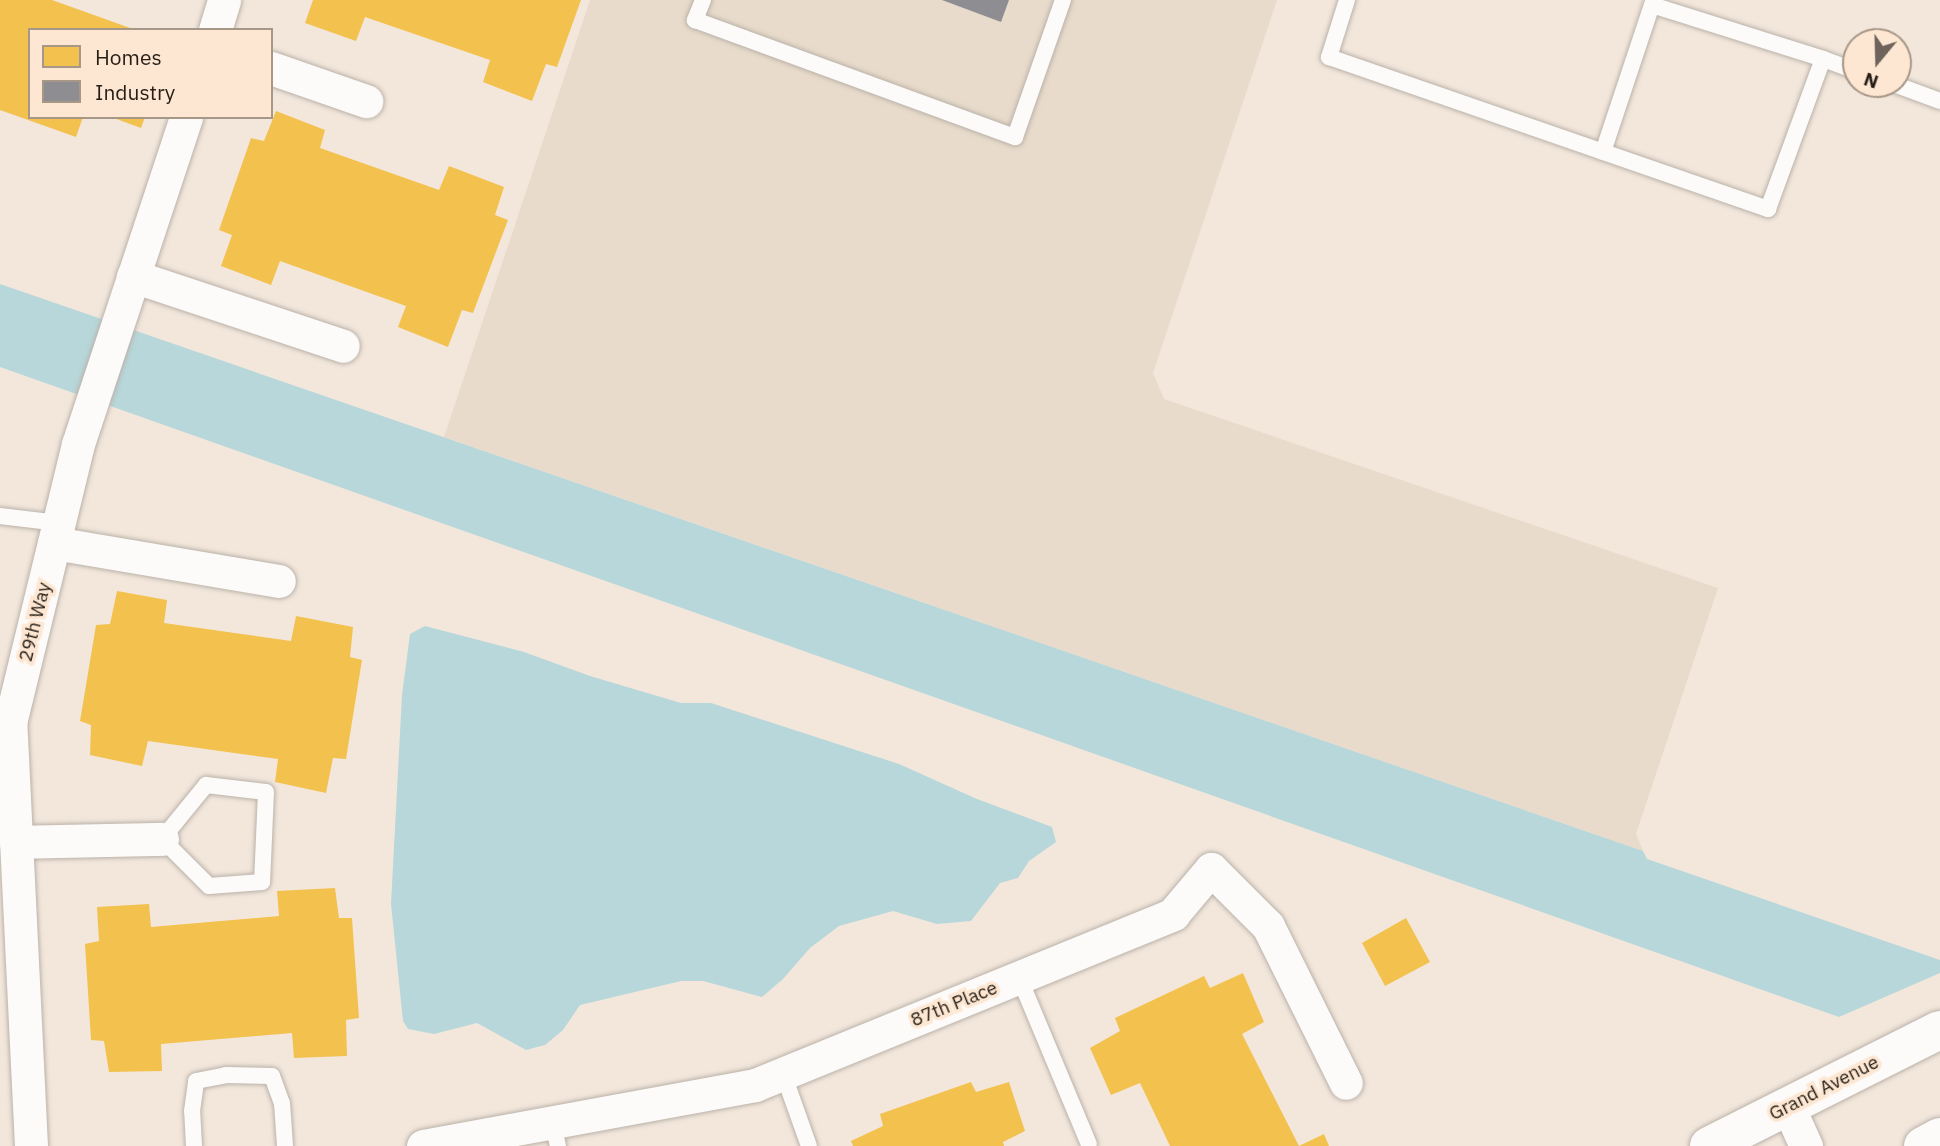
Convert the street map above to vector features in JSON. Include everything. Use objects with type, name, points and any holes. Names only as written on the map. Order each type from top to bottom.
[{"type":"street","points":[[216,28],[225,0]]},
{"type":"street","points":[[273,69],[366,101]]},
{"type":"street","name":"29th Way","points":[[31,1146],[16,842],[6,759],[10,723],[78,444],[185,119]]},
{"type":"street","points":[[133,276],[343,346]]},
{"type":"street","points":[[56,533],[279,581]]},
{"type":"street","points":[[16,842],[162,839]]},
{"type":"street","name":"87th Place","points":[[423,1146],[555,1134],[755,1085],[1173,914],[1211,869],[1268,926],[1346,1083]]},
{"type":"street","name":"Grand Avenue","points":[[1709,1146],[1940,1030]]},
{"type":"street","points":[[1788,1106],[1806,1146]]},
{"type":"street","points":[[1923,1146],[1940,1137]]},
{"type":"lane","points":[[703,0],[695,20],[1015,137],[1063,0]]},
{"type":"lane","points":[[1347,0],[1328,57],[1768,209],[1823,59]]},
{"type":"lane","points":[[1602,152],[1652,5],[1842,66]]},
{"type":"lane","points":[[1912,91],[1940,101]]},
{"type":"lane","points":[[0,516],[56,533]]},
{"type":"lane","points":[[206,785],[266,792],[262,882],[209,886],[162,839],[206,785]]},
{"type":"lane","points":[[1019,977],[1089,1144]]},
{"type":"lane","points":[[783,1073],[809,1146]]},
{"type":"lane","points":[[194,1146],[191,1111],[196,1081],[226,1075],[272,1076],[282,1103],[285,1146]]},
{"type":"shaded area","points":[[590,0],[1277,0],[1153,373],[1164,399],[1718,588],[1636,834],[1643,851],[444,437]]},
{"type":"water","points":[[0,284],[1643,851],[1647,859],[1940,960],[1940,973],[1839,1017],[0,367]]},
{"type":"water","points":[[425,626],[524,652],[590,676],[681,703],[711,703],[899,764],[977,799],[1052,827],[1056,842],[1029,861],[1018,878],[1000,883],[971,921],[937,924],[893,911],[839,926],[810,948],[783,979],[762,997],[703,981],[681,981],[580,1005],[563,1030],[545,1045],[526,1050],[477,1023],[434,1034],[408,1029],[403,1021],[391,904],[402,695],[410,634]]},
{"type":"building: Homes","points":[[0,0],[52,0],[130,28],[28,28],[28,119],[82,119],[76,137],[0,110]]},
{"type":"building: Homes","points":[[313,0],[581,0],[557,67],[546,64],[532,101],[483,82],[490,60],[365,17],[356,41],[305,23]]},
{"type":"building: Homes","points":[[276,111],[325,130],[320,148],[439,190],[449,166],[504,187],[495,215],[508,220],[473,313],[462,310],[448,347],[398,327],[406,306],[280,261],[271,285],[221,266],[232,235],[219,230],[251,138],[264,141]]},
{"type":"building: Homes","points":[[116,119],[144,119],[141,128]]},
{"type":"building: Homes","points":[[117,591],[167,600],[164,623],[291,641],[296,616],[353,627],[350,657],[362,660],[346,759],[333,758],[326,793],[275,782],[278,759],[148,741],[142,766],[90,755],[91,725],[80,721],[96,625],[110,624]]},
{"type":"building: Homes","points":[[335,888],[339,918],[352,918],[359,1018],[346,1020],[347,1056],[294,1058],[292,1033],[161,1044],[162,1071],[109,1072],[104,1041],[91,1040],[85,944],[99,941],[97,907],[149,904],[151,927],[279,916],[277,891]]},
{"type":"building: Homes","points":[[1406,918],[1430,962],[1385,986],[1362,943]]},
{"type":"building: Homes","points":[[1243,973],[1264,1022],[1242,1034],[1299,1146],[1170,1146],[1140,1083],[1111,1095],[1090,1048],[1120,1031],[1115,1018],[1204,976],[1210,988]]},
{"type":"building: Homes","points":[[971,1082],[976,1092],[1009,1082],[1025,1131],[1003,1142],[1004,1146],[853,1146],[851,1141],[883,1126],[880,1114]]},
{"type":"building: Homes","points":[[1324,1134],[1329,1146],[1299,1146]]},
{"type":"building: Industry","points":[[942,0],[1009,0],[1001,22]]}]
